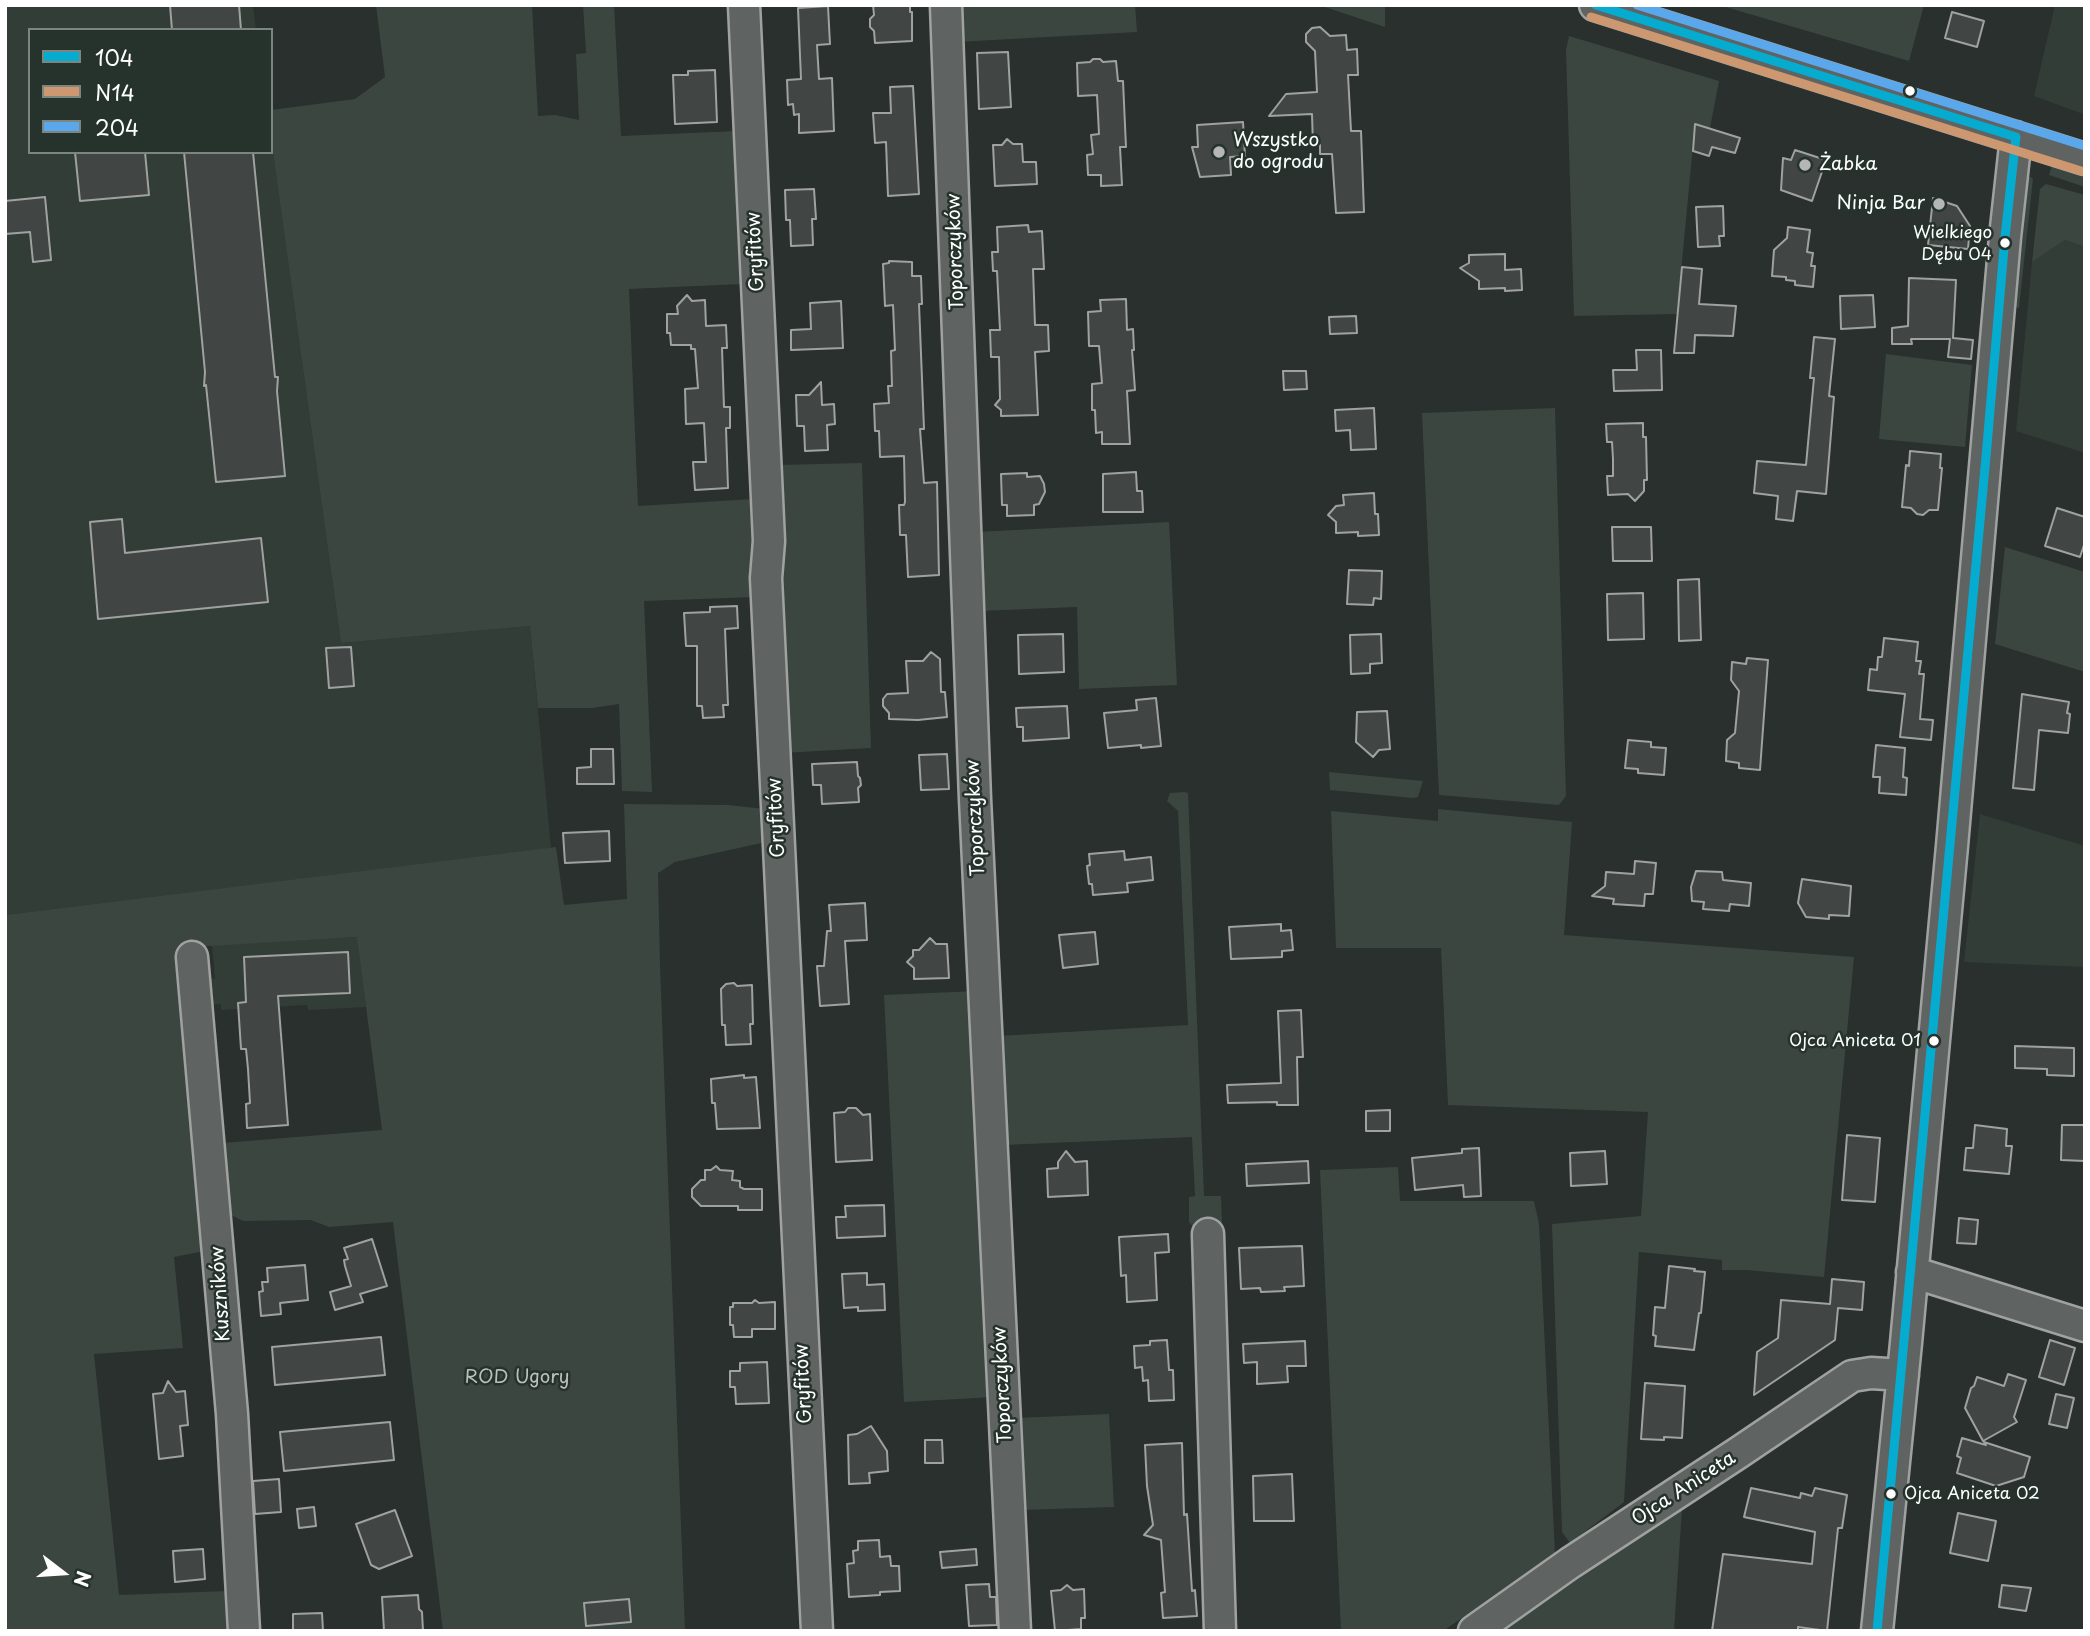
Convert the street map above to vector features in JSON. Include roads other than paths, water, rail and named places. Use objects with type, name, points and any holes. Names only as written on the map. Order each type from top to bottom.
[{"type":"street","name":"Gryfitów","points":[[744,5],[769,541],[766,578],[776,803],[817,1631]]},
{"type":"street","name":"Toporczyków","points":[[946,5],[975,799],[1015,1631]]},
{"type":"street","points":[[1595,5],[2085,159]]},
{"type":"street","points":[[1877,1631],[1954,824],[2005,237],[2017,138]]},
{"type":"street","name":"Kuszników","points":[[192,957],[232,1414],[244,1631]]},
{"type":"street","points":[[1208,1234],[1220,1631]]},
{"type":"street","points":[[1912,1272],[2085,1326]]},
{"type":"street","name":"Ojca Aniceta","points":[[1474,1631],[1570,1563],[1852,1376],[1871,1373],[1903,1376]]},
{"type":"place","name":"Wszystko do ogrodu","points":[[1219,152]]},
{"type":"place","name":"Żabka","points":[[1805,165]]},
{"type":"place","name":"Ninja Bar","points":[[1939,204]]},
{"type":"place","name":"Wielkiego Dębu 04","points":[[2005,243]]},
{"type":"place","name":"Ojca Aniceta 01","points":[[1934,1041]]},
{"type":"place","name":"Ojca Aniceta 02","points":[[1891,1494]]},
{"type":"park label","name":"ROD Ugory","points":[[517,1378]]}]
